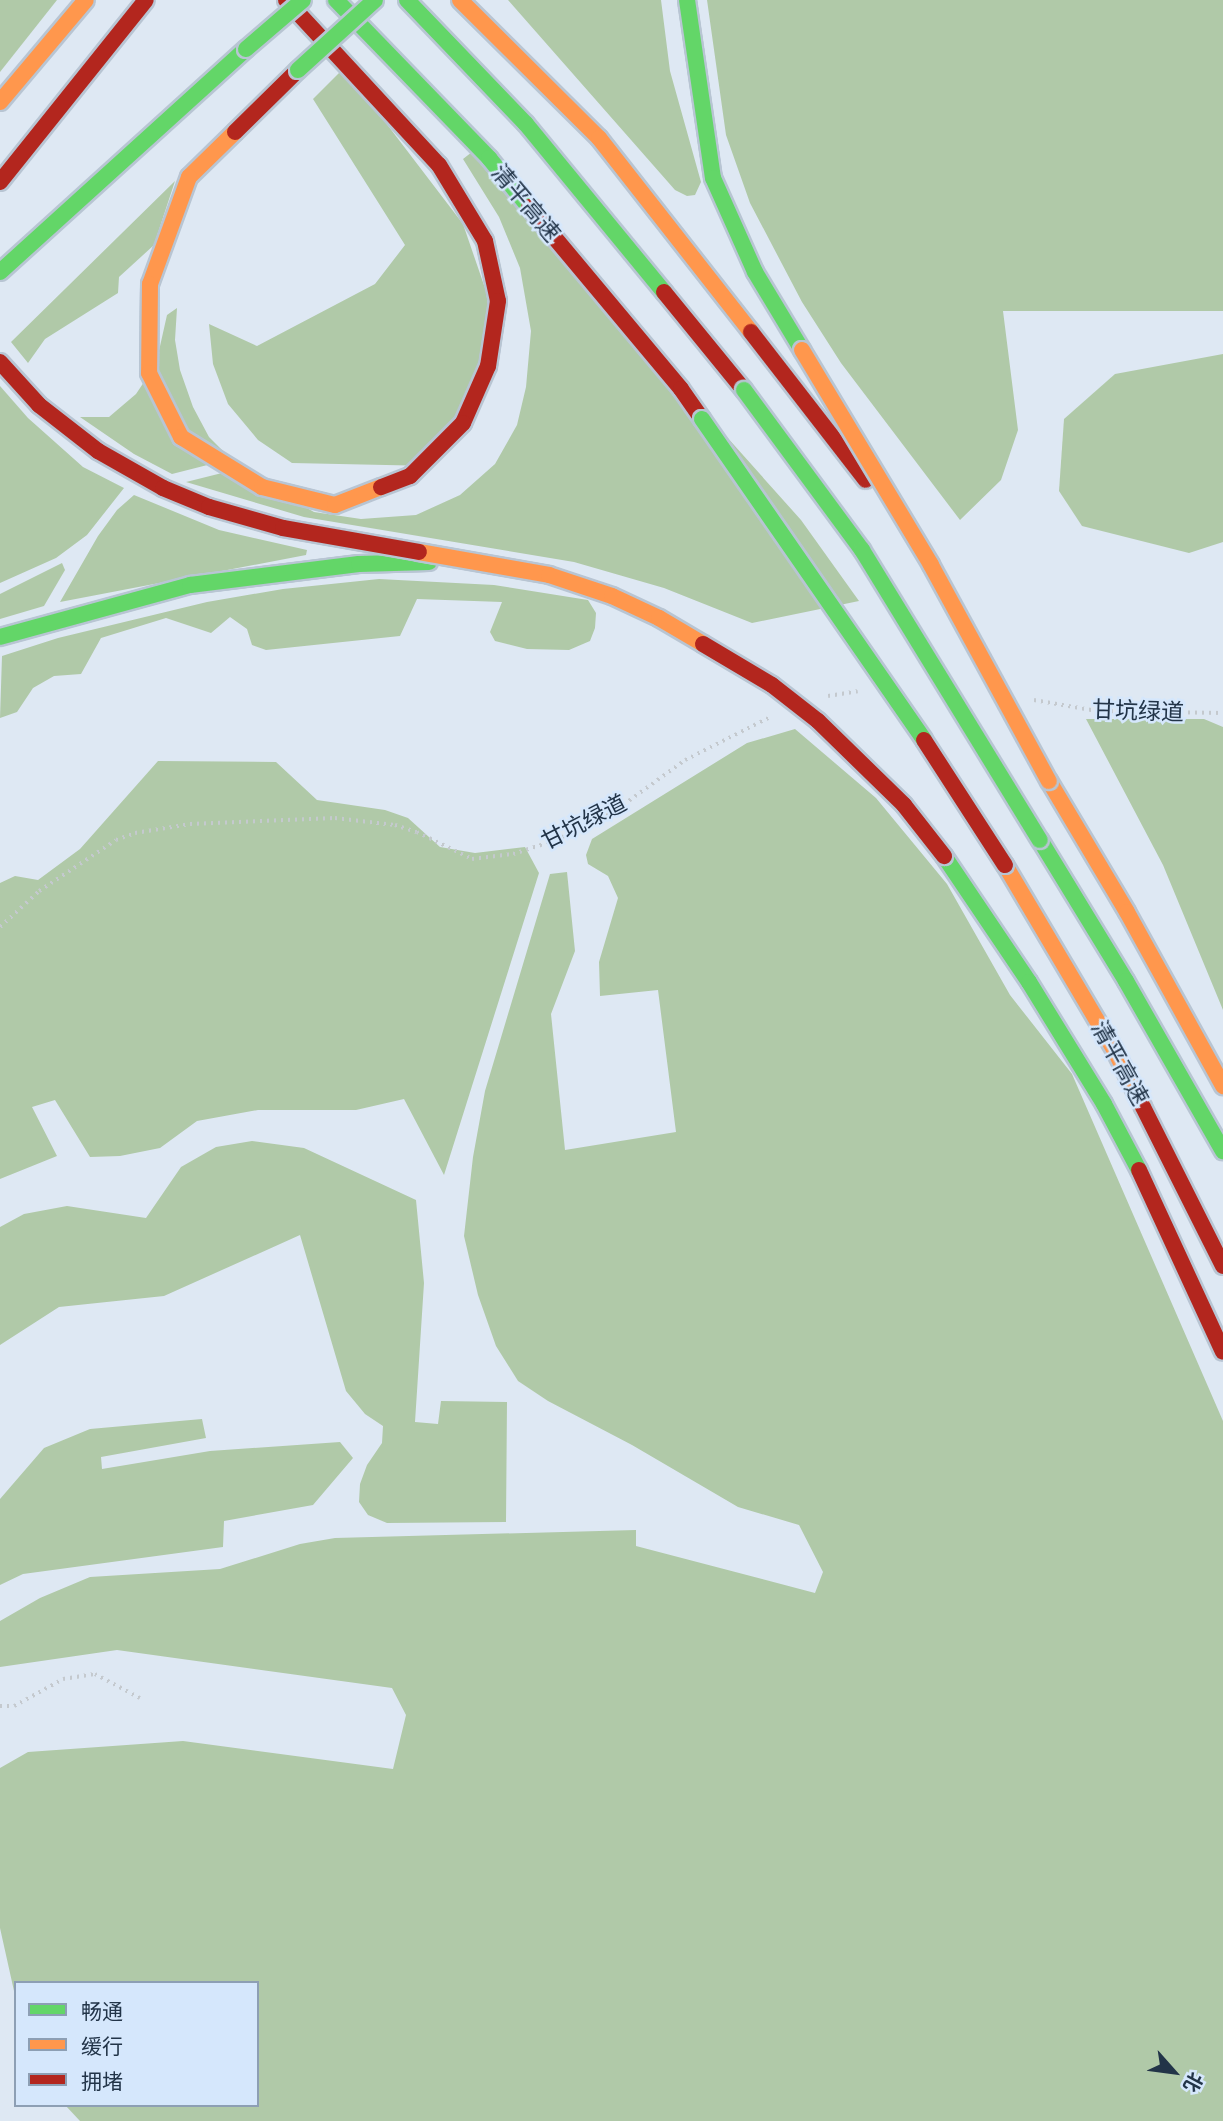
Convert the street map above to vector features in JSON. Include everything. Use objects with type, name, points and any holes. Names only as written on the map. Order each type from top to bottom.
[{"type":"highway","points":[[0,102],[86,0]]},
{"type":"highway","points":[[0,182],[146,0]]},
{"type":"highway","points":[[286,0],[439,165],[485,241],[498,301],[488,366],[463,423],[410,476],[335,505],[262,487],[181,437],[149,373],[150,284],[189,177],[298,70],[375,0]]},
{"type":"highway","points":[[0,272],[303,0]]},
{"type":"highway","name":"清平高速","points":[[336,0],[489,158],[681,389],[959,790],[1115,1051],[1223,1266]]},
{"type":"highway","name":"清平高速","points":[[407,0],[526,124],[744,390],[862,550],[1126,981],[1223,1151]]},
{"type":"highway","points":[[460,0],[600,138],[931,565]]},
{"type":"highway","points":[[687,0],[713,178],[755,272],[931,565],[1049,781],[1127,912],[1223,1086]]},
{"type":"highway","points":[[0,362],[39,405],[98,451],[163,488],[209,507],[284,528],[550,575],[612,596],[721,652],[772,685],[860,760],[904,806],[944,856],[1029,982],[1104,1104],[1153,1196],[1223,1352]]},
{"type":"highway","points":[[0,637],[112,604],[190,585],[359,564],[493,563]]},
{"type":"path","points":[[823,697],[862,691]]},
{"type":"path","name":"甘坑绿道","points":[[1030,700],[1097,712],[1223,713]]},
{"type":"path","name":"甘坑绿道","points":[[0,927],[40,891],[116,840],[135,833],[178,826],[335,818],[395,825],[417,832],[472,859],[513,853],[556,840],[612,813],[685,760],[778,713]]},
{"type":"path","points":[[0,1706],[23,1702],[63,1679],[95,1674],[140,1698]]},
{"type":"green space","points":[[0,0],[57,0],[0,72]]},
{"type":"green space","points":[[508,0],[661,0],[670,71],[701,182],[695,195],[687,196],[675,190]]},
{"type":"green space","points":[[707,0],[1223,0],[1223,311],[1003,311],[1018,430],[1001,480],[960,520],[841,363],[802,302],[750,203],[726,135]]},
{"type":"green space","points":[[344,68],[463,224],[486,291],[495,357],[433,466],[292,463],[258,440],[228,404],[213,364],[209,324],[257,346],[375,284],[405,245],[313,99]]},
{"type":"green space","points":[[472,152],[801,520],[859,601],[752,623],[664,588],[574,562],[304,517],[186,482],[238,469],[314,512],[361,519],[416,515],[460,495],[495,464],[517,425],[526,387],[531,331],[520,268],[499,217],[463,159]]},
{"type":"green space","points":[[175,181],[154,245],[119,277],[118,293],[45,339],[28,363],[11,342]]},
{"type":"green space","points":[[177,308],[175,340],[180,370],[193,407],[209,437],[231,459],[172,474],[134,454],[80,417],[109,417],[136,394],[156,364],[167,315]]},
{"type":"green space","points":[[1223,354],[1223,542],[1189,553],[1082,526],[1059,491],[1064,419],[1115,374]]},
{"type":"green space","points":[[0,386],[28,418],[83,467],[124,488],[87,535],[56,558],[0,583]]},
{"type":"green space","points":[[134,495],[219,530],[307,550],[306,555],[60,602],[98,536],[117,510]]},
{"type":"green space","points":[[62,563],[65,570],[44,606],[0,619],[0,594]]},
{"type":"green space","points":[[379,579],[494,585],[588,600],[596,613],[595,628],[590,641],[569,650],[527,649],[495,641],[490,632],[502,602],[417,599],[400,636],[266,650],[252,645],[247,629],[230,617],[211,633],[166,618],[101,638],[81,674],[54,676],[33,688],[17,712],[0,718],[2,656],[58,638],[207,602],[283,589]]},
{"type":"green space","points":[[1086,719],[1204,719],[1223,727],[1223,1010],[1163,865]]},
{"type":"green space","points":[[795,729],[876,798],[947,884],[1010,995],[1072,1074],[1223,1421],[1223,2121],[80,2121],[67,2107],[259,2107],[259,1981],[14,1981],[14,1991],[0,1928],[0,1768],[28,1752],[183,1741],[393,1769],[406,1715],[392,1688],[117,1650],[0,1667],[0,1621],[40,1598],[90,1577],[220,1569],[300,1544],[335,1538],[636,1530],[636,1546],[815,1593],[823,1572],[799,1525],[738,1507],[632,1445],[548,1401],[518,1381],[496,1346],[478,1295],[464,1236],[473,1157],[485,1091],[550,874],[567,872],[575,951],[551,1014],[565,1150],[676,1132],[658,990],[600,996],[599,962],[618,898],[608,876],[588,864],[586,855],[592,839],[747,743]]},
{"type":"green space","points":[[158,761],[276,762],[317,800],[385,810],[408,818],[440,847],[475,853],[525,847],[539,873],[444,1175],[404,1099],[356,1110],[258,1110],[197,1121],[160,1148],[120,1156],[90,1157],[55,1100],[32,1107],[57,1156],[0,1179],[0,883],[15,876],[38,880],[80,849]]},
{"type":"green space","points":[[252,1141],[304,1148],[416,1200],[424,1283],[415,1422],[438,1424],[441,1401],[507,1402],[506,1522],[387,1523],[368,1515],[359,1502],[360,1484],[367,1465],[382,1443],[383,1426],[365,1414],[346,1391],[300,1235],[164,1296],[59,1307],[0,1345],[0,1227],[24,1214],[67,1206],[146,1218],[181,1167],[216,1147]]},
{"type":"green space","points":[[202,1419],[206,1438],[101,1457],[102,1469],[210,1451],[340,1442],[353,1458],[313,1505],[224,1521],[223,1547],[23,1574],[0,1585],[0,1499],[44,1448],[90,1429]]},
{"type":"traffic: fast","points":[[246,49],[303,0]]},
{"type":"traffic: fast","points":[[336,0],[489,158],[529,207]]},
{"type":"traffic: fast","points":[[298,70],[375,0]]},
{"type":"traffic: fast","points":[[407,0],[526,124],[664,292]]},
{"type":"traffic: fast","points":[[687,0],[713,178],[755,272],[802,350]]},
{"type":"traffic: fast","points":[[0,272],[246,49]]},
{"type":"traffic: fast","points":[[744,390],[862,550],[1040,840]]},
{"type":"traffic: fast","points":[[702,419],[924,740]]},
{"type":"traffic: fast","points":[[0,637],[190,585],[359,564],[429,562]]},
{"type":"traffic: fast","points":[[1040,840],[1126,981],[1223,1151]]},
{"type":"traffic: fast","points":[[944,856],[1029,982],[1104,1104],[1139,1170]]},
{"type":"traffic: slow","points":[[0,102],[86,0]]},
{"type":"traffic: slow","points":[[460,0],[599,138],[751,332]]},
{"type":"traffic: slow","points":[[235,132],[189,177],[150,284],[149,373],[181,437],[262,487],[335,505],[381,487]]},
{"type":"traffic: slow","points":[[802,350],[931,565],[1049,781]]},
{"type":"traffic: slow","points":[[419,552],[549,575],[612,596],[659,618],[703,644]]},
{"type":"traffic: slow","points":[[1049,781],[1127,912],[1223,1086]]},
{"type":"traffic: slow","points":[[1005,865],[1115,1051],[1143,1107]]},
{"type":"traffic: jam","points":[[0,182],[146,0]]},
{"type":"traffic: jam","points":[[286,0],[439,165],[485,241],[498,301],[488,366],[463,423],[410,476],[381,487]]},
{"type":"traffic: jam","points":[[235,132],[298,70]]},
{"type":"traffic: jam","points":[[529,207],[681,389],[702,419]]},
{"type":"traffic: jam","points":[[664,292],[744,390]]},
{"type":"traffic: jam","points":[[751,332],[866,480]]},
{"type":"traffic: jam","points":[[0,362],[39,405],[98,451],[163,488],[209,507],[283,528],[419,552]]},
{"type":"traffic: jam","points":[[703,644],[772,685],[818,721],[904,805],[944,856]]},
{"type":"traffic: jam","points":[[924,740],[1005,865]]},
{"type":"traffic: jam","points":[[1143,1107],[1223,1266]]},
{"type":"traffic: jam","points":[[1139,1170],[1223,1352]]}]
